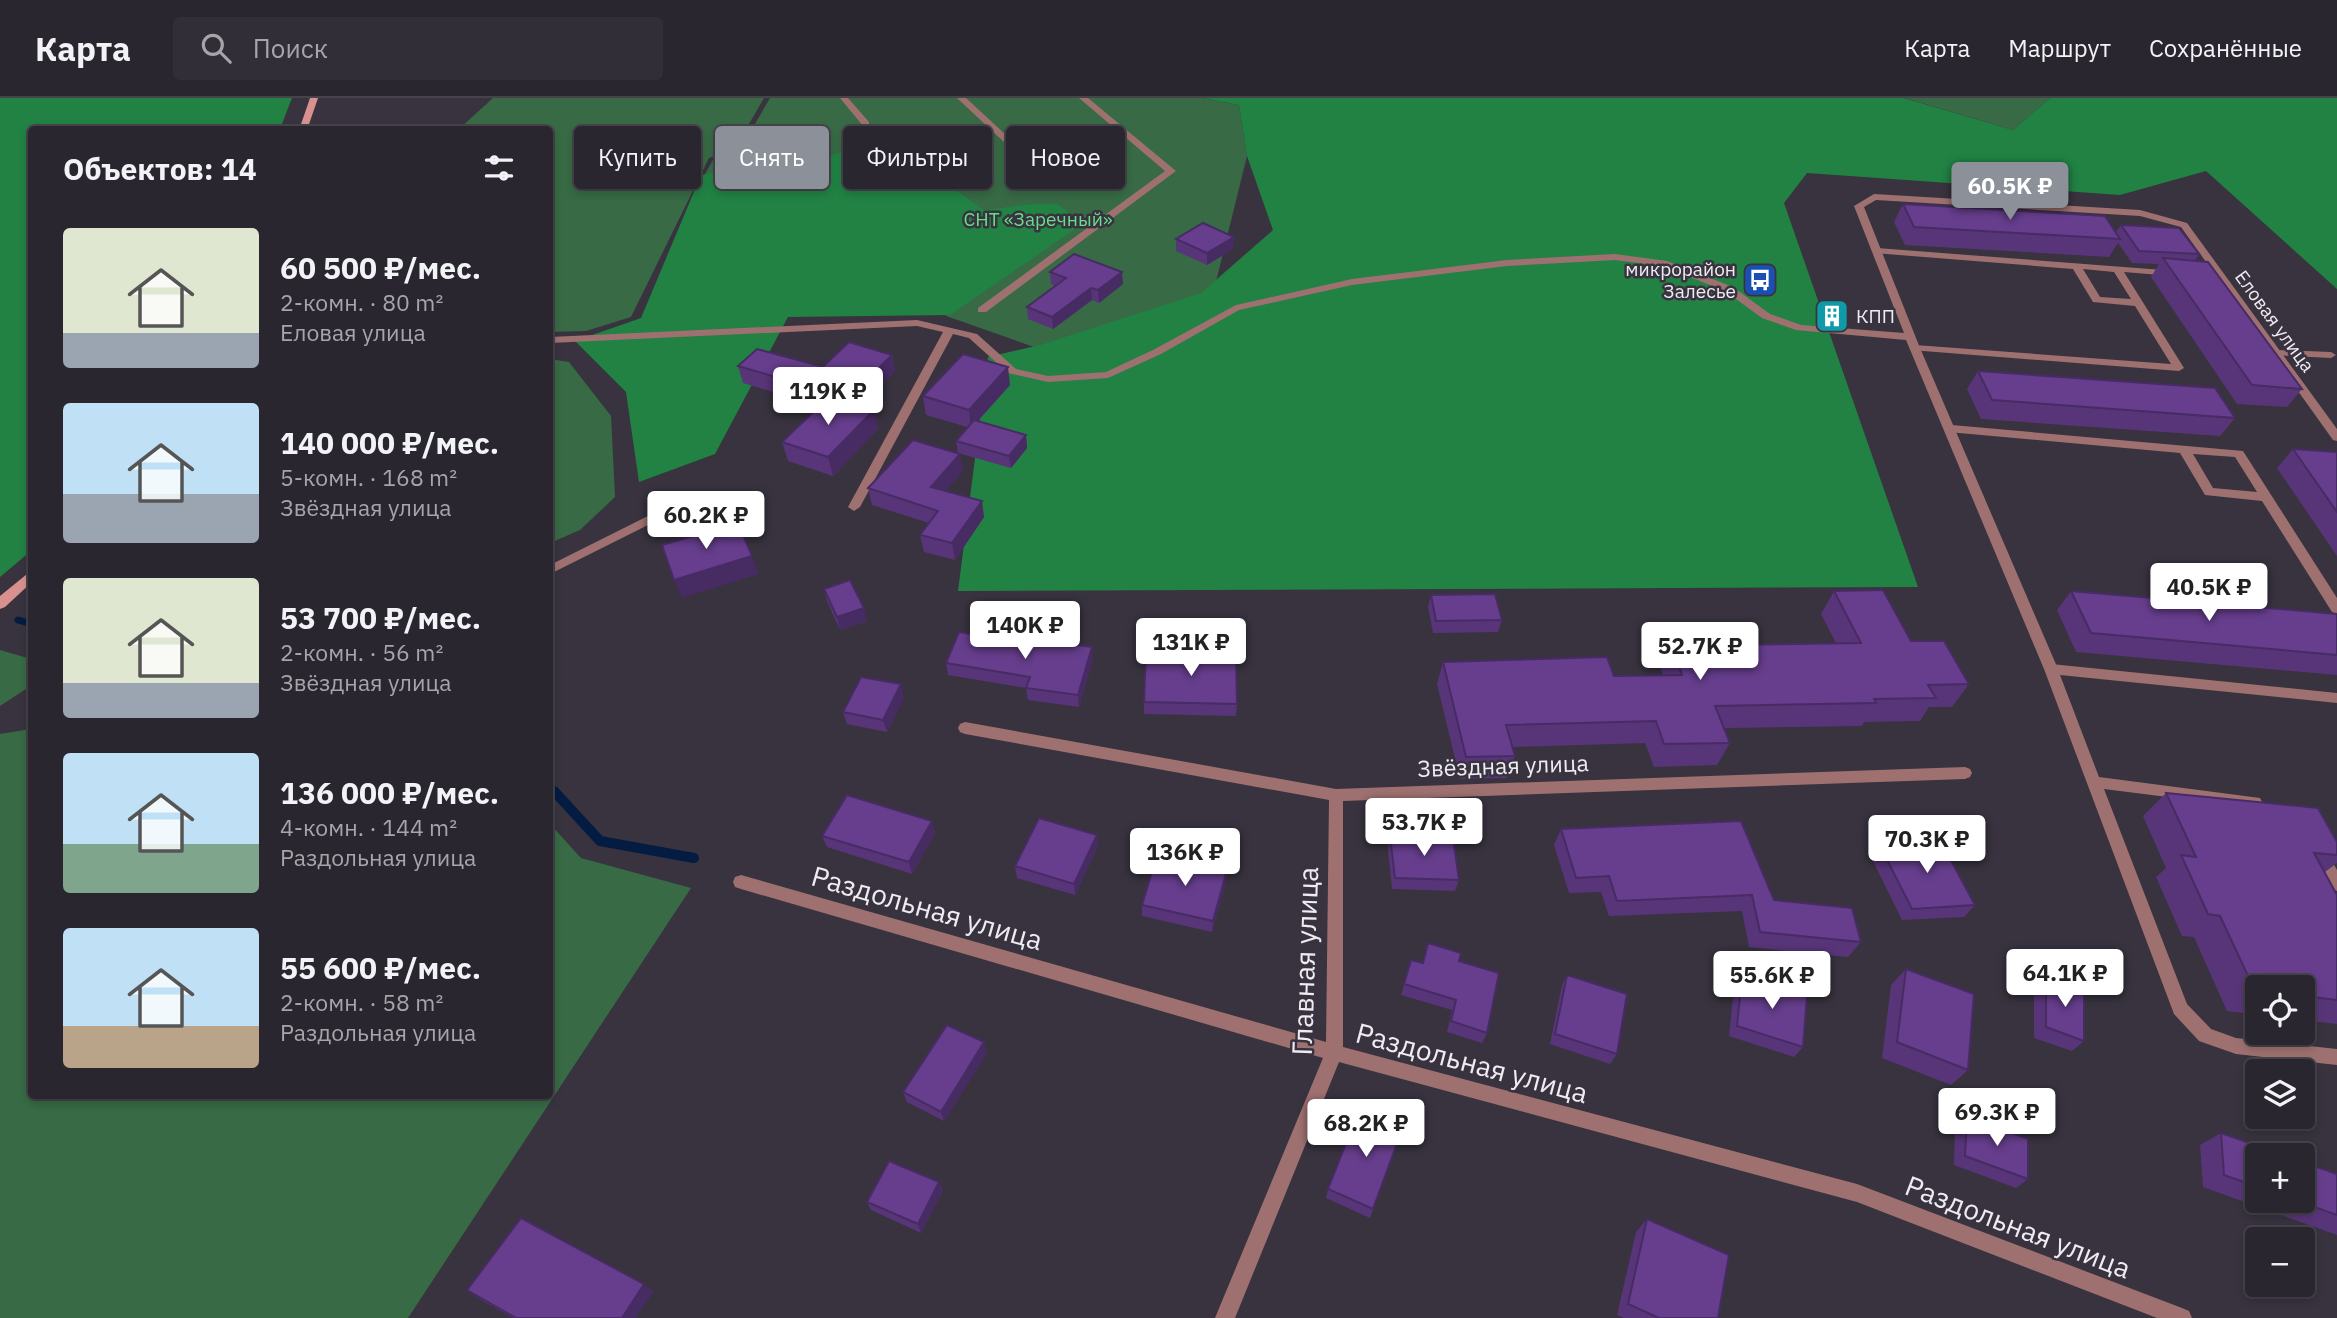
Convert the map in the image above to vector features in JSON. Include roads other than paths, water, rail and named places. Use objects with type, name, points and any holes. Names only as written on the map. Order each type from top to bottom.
[{"type":"street","points":[[304,126],[314,98]]},
{"type":"street","points":[[844,98],[866,124]]},
{"type":"street","points":[[961,98],[1006,140]]},
{"type":"street","points":[[982,310],[1171,171],[1083,98]]},
{"type":"street","name":"Еловая улица","points":[[1877,251],[1860,206],[1874,197],[2140,213],[2184,225],[2337,437]]},
{"type":"street","points":[[2183,273],[1877,251],[1915,348],[1952,429],[2051,669],[2180,1009],[2205,1035],[2236,1046],[2337,1057]]},
{"type":"street","points":[[553,340],[917,323],[972,336],[1012,371],[1048,379],[1108,375],[1157,352],[1236,308],[1352,282],[1507,263],[1615,257],[1664,263],[1729,289],[1766,316],[1800,328],[1911,337]]},
{"type":"street","points":[[2076,266],[2097,300],[2139,303]]},
{"type":"street","points":[[1915,348],[2179,368],[2117,269]]},
{"type":"street","points":[[2209,275],[2222,276]]},
{"type":"street","points":[[854,507],[950,330]]},
{"type":"street","points":[[2277,353],[2331,355]]},
{"type":"street","points":[[1952,429],[2239,454],[2337,609]]},
{"type":"street","points":[[2184,449],[2209,492],[2266,497]]},
{"type":"street","points":[[553,568],[672,508]]},
{"type":"street","points":[[0,604],[28,579]]},
{"type":"street","points":[[2051,669],[2335,701]]},
{"type":"street","name":"Звёздная улица","points":[[965,728],[1336,795],[1965,773]]},
{"type":"street","points":[[2093,782],[2273,804]]},
{"type":"street","name":"Главная улица","points":[[1225,1318],[1334,1053],[1336,795]]},
{"type":"street","points":[[2312,839],[2337,884]]},
{"type":"street","name":"Раздольная улица","points":[[741,882],[1334,1053],[1857,1193],[2182,1318]]},
{"type":"waterway","points":[[18,620],[28,623]]},
{"type":"waterway","points":[[554,791],[600,841],[694,858]]},
{"type":"place","name":"микрорайон Залесье","points":[[1760,280]]},
{"type":"place","name":"КПП","points":[[1832,316]]},
{"type":"park label","name":"СНТ «Заречный»","points":[[1038,219]]}]
